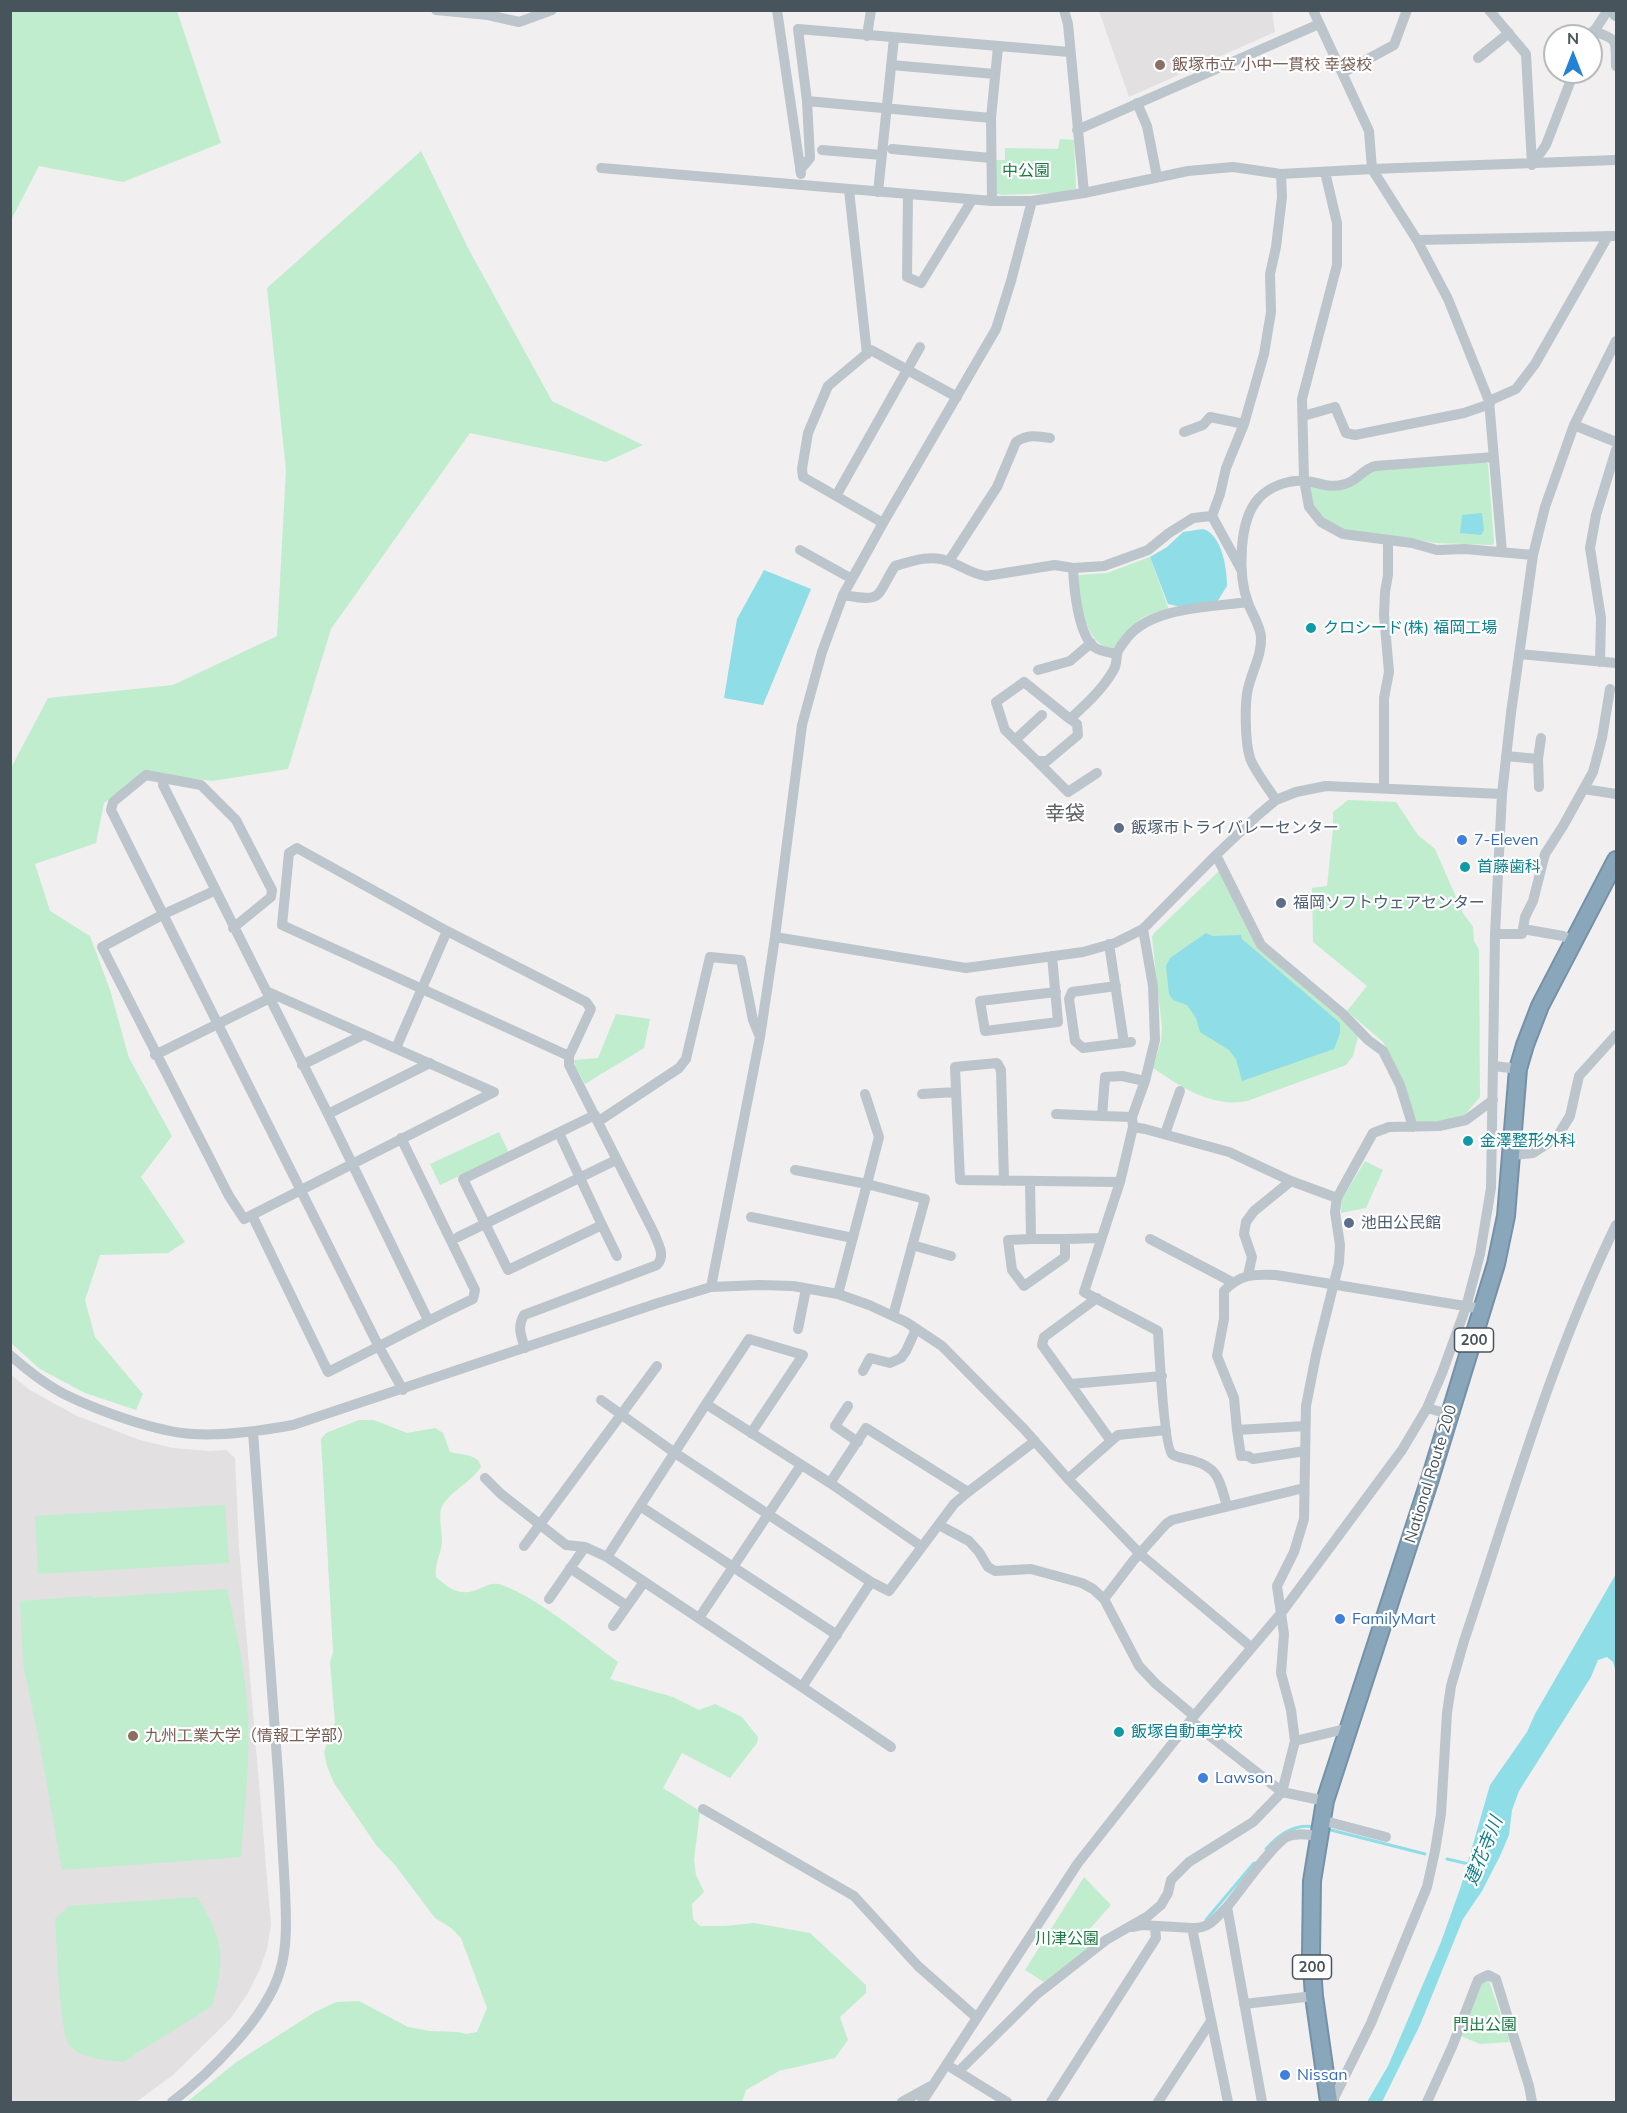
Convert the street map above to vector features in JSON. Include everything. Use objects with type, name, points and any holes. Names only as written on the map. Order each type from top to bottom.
[{"type":"highway","name":"National Route 200","points":[[1330,2103],[1314,1996],[1310,1916],[1312,1881],[1325,1801],[1451,1408],[1474,1308],[1496,1264],[1504,1226],[1518,1069],[1540,1006],[1617,860]]},
{"type":"street","points":[[436,10],[488,15],[519,22],[552,10]]},
{"type":"street","points":[[777,10],[802,186]]},
{"type":"street","points":[[867,36],[871,10]]},
{"type":"street","points":[[1064,10],[1068,24],[1084,193]]},
{"type":"street","points":[[1313,10],[1369,131],[1372,169],[1416,240],[1448,299],[1489,403],[1502,552]]},
{"type":"street","points":[[1342,73],[1394,45],[1407,10]]},
{"type":"street","points":[[1489,10],[1526,54],[1532,165]]},
{"type":"street","points":[[1599,24],[1608,10]]},
{"type":"street","points":[[1077,129],[1319,24]]},
{"type":"street","points":[[800,171],[810,158],[807,101],[798,29],[1070,52]]},
{"type":"street","points":[[1478,58],[1509,33]]},
{"type":"street","points":[[1603,36],[1612,37],[1615,41],[1617,66]]},
{"type":"street","points":[[878,192],[887,152],[887,109],[894,38]]},
{"type":"street","points":[[992,201],[991,118],[998,47]]},
{"type":"street","points":[[891,65],[995,74]]},
{"type":"street","points":[[1532,165],[1546,145],[1569,84]]},
{"type":"street","points":[[807,101],[991,118]]},
{"type":"street","points":[[1137,103],[1147,126],[1157,177]]},
{"type":"street","points":[[822,150],[991,158]]},
{"type":"street","points":[[601,168],[972,200],[1032,201],[1084,193],[1188,171],[1233,167],[1281,174],[1617,160]]},
{"type":"street","points":[[1325,172],[1337,223],[1337,266],[1302,399],[1304,480],[1309,507],[1321,522],[1343,534],[1412,543],[1437,550],[1465,549],[1533,555]]},
{"type":"street","points":[[1242,572],[1212,516],[1226,468],[1244,424],[1264,354],[1271,312],[1270,274],[1282,197],[1281,174]]},
{"type":"street","points":[[849,190],[867,354]]},
{"type":"street","points":[[908,195],[907,277],[921,283],[972,200]]},
{"type":"street","points":[[711,1287],[760,1036],[776,937],[802,725],[822,652],[843,595],[882,523],[996,328],[1032,201]]},
{"type":"street","points":[[1416,240],[1612,236]]},
{"type":"street","points":[[1303,416],[1335,407],[1346,433],[1355,435],[1464,413],[1516,389],[1530,372],[1612,236]]},
{"type":"street","points":[[922,2103],[1078,1863],[1251,1647],[1282,1612],[1402,1450],[1427,1408],[1474,1308],[1491,1188],[1495,934],[1502,794],[1533,555],[1545,507],[1574,424],[1617,341]]},
{"type":"street","points":[[836,496],[920,347]]},
{"type":"street","points":[[882,523],[803,477],[802,469],[808,433],[828,386],[871,350],[957,398]]},
{"type":"street","points":[[1184,432],[1203,425],[1210,417],[1244,424]]},
{"type":"street","points":[[1574,424],[1617,442]]},
{"type":"street","points":[[949,561],[997,487],[1017,442],[1023,437],[1030,436],[1050,438]]},
{"type":"street","points":[[1600,662],[1601,618],[1590,548],[1596,514],[1617,450]]},
{"type":"street","points":[[1276,800],[1250,759],[1246,720],[1247,691],[1253,667],[1261,651],[1261,635],[1248,602],[1242,572],[1243,538],[1250,510],[1259,498],[1272,488],[1304,480],[1322,486],[1344,484],[1352,481],[1368,468],[1376,466],[1494,457]]},
{"type":"street","points":[[843,595],[868,599],[875,597],[880,594],[896,566],[930,558],[949,561],[975,574],[986,576],[1055,565],[1073,568],[1104,566],[1148,550],[1169,532],[1193,518],[1212,516]]},
{"type":"street","points":[[1384,788],[1384,698],[1389,672],[1384,615],[1388,575],[1388,541]]},
{"type":"street","points":[[800,550],[852,579]]},
{"type":"street","points":[[1073,568],[1074,594],[1090,643],[1101,651],[1117,654]]},
{"type":"street","points":[[1070,719],[1095,696],[1106,682],[1118,662],[1117,654],[1138,626],[1150,620],[1190,610],[1248,602]]},
{"type":"street","points":[[1038,670],[1070,661],[1090,643]]},
{"type":"street","points":[[1519,654],[1617,663]]},
{"type":"street","points":[[1037,761],[1047,761],[1078,735],[1077,724],[1024,682],[996,702],[1005,730],[1068,792],[1097,773]]},
{"type":"street","points":[[1495,934],[1522,934],[1525,917],[1533,901],[1545,854],[1593,772],[1602,738],[1610,689]]},
{"type":"street","points":[[1015,740],[1042,715]]},
{"type":"street","points":[[1539,787],[1541,738]]},
{"type":"street","points":[[1506,756],[1539,759]]},
{"type":"street","points":[[233,928],[271,897],[272,890],[236,820],[201,785],[146,775],[113,802],[111,810],[402,1389]]},
{"type":"street","points":[[163,778],[163,785],[214,891],[328,1114],[428,1320]]},
{"type":"street","points":[[776,937],[966,968],[1083,952],[1109,944],[1143,929],[1216,855],[1276,800],[1296,792],[1326,786],[1502,794]]},
{"type":"street","points":[[1584,789],[1617,794]]},
{"type":"street","points":[[525,1348],[519,1330],[524,1315],[657,1265],[662,1260],[654,1233],[569,1065],[569,1056],[591,1009],[586,1002],[447,931],[297,848],[289,852],[282,925],[569,1056]]},
{"type":"street","points":[[1216,855],[1261,945],[1383,1051],[1400,1085],[1413,1127]]},
{"type":"street","points":[[214,891],[102,947],[155,1055],[229,1196],[244,1219],[494,1092],[268,994]]},
{"type":"street","points":[[1143,929],[1153,986],[1155,1040],[1132,1122],[1120,1182],[1084,1292],[1158,1331],[1166,1431],[1170,1451],[1174,1455],[1199,1462],[1217,1474],[1227,1506]]},
{"type":"street","points":[[1523,929],[1563,936],[1575,942]]},
{"type":"street","points":[[396,1048],[447,931]]},
{"type":"street","points":[[1109,944],[1128,1042],[1083,1048],[1075,1041],[1069,999],[1072,992],[1116,986]]},
{"type":"street","points":[[1052,956],[1056,992],[1058,1022],[985,1031],[980,1001],[1056,992]]},
{"type":"street","points":[[602,1225],[508,1270],[463,1179],[559,1133],[597,1118],[680,1068],[686,1059],[710,957],[741,960],[753,1020],[760,1036]]},
{"type":"street","points":[[155,1055],[218,1024],[268,994]]},
{"type":"street","points":[[302,1065],[363,1035]]},
{"type":"street","points":[[1512,1155],[1533,1153],[1557,1137],[1570,1116],[1579,1076],[1617,1035]]},
{"type":"street","points":[[328,1114],[430,1063]]},
{"type":"street","points":[[1005,1181],[1001,1070],[997,1064],[955,1067],[960,1180],[1005,1181],[1120,1182]]},
{"type":"street","points":[[1494,1066],[1518,1069]]},
{"type":"street","points":[[1102,1116],[1106,1077],[1122,1076],[1145,1081]]},
{"type":"street","points":[[1165,1134],[1180,1091]]},
{"type":"street","points":[[922,1094],[956,1092]]},
{"type":"street","points":[[838,1294],[879,1137],[865,1094]]},
{"type":"street","points":[[958,2072],[1037,1994],[1106,1940],[1148,1916],[1161,1905],[1168,1893],[1171,1880],[1189,1862],[1253,1822],[1282,1792],[1295,1741],[1291,1710],[1281,1673],[1284,1634],[1277,1586],[1294,1552],[1305,1519],[1306,1406],[1340,1254],[1335,1212],[1337,1198],[1373,1134],[1389,1127],[1439,1126],[1466,1120],[1493,1100]]},
{"type":"street","points":[[1056,1114],[1102,1116],[1132,1122],[1229,1152],[1337,1198]]},
{"type":"street","points":[[559,1133],[617,1256]]},
{"type":"street","points":[[252,1215],[328,1372],[473,1299],[475,1290],[401,1138]]},
{"type":"street","points":[[458,1237],[616,1160]]},
{"type":"street","points":[[795,1170],[867,1184],[925,1199],[893,1316]]},
{"type":"street","points":[[1248,1275],[1252,1257],[1244,1234],[1246,1222],[1254,1211],[1291,1180]]},
{"type":"street","points":[[1030,1181],[1031,1239]]},
{"type":"street","points":[[751,1217],[853,1238]]},
{"type":"street","points":[[1330,2103],[1371,2023],[1427,1887],[1441,1814],[1447,1713],[1454,1675],[1560,1352],[1596,1266],[1617,1225]]},
{"type":"street","points":[[1065,1239],[1065,1257],[1024,1286],[1012,1270],[1008,1240],[1101,1238]]},
{"type":"street","points":[[1150,1239],[1232,1282]]},
{"type":"street","points":[[912,1245],[951,1256]]},
{"type":"street","points":[[1305,1451],[1252,1459],[1248,1456],[1241,1456],[1234,1398],[1216,1356],[1224,1319],[1224,1291],[1232,1282],[1248,1275],[1276,1275],[1474,1308]]},
{"type":"street","points":[[10,1355],[29,1371],[66,1395],[143,1425],[191,1434],[253,1432],[293,1425],[711,1287],[759,1285],[838,1294],[893,1316],[942,1346],[1035,1441],[1140,1554],[1251,1647]]},
{"type":"street","points":[[798,1329],[806,1289]]},
{"type":"street","points":[[1097,1298],[1044,1337],[1042,1345],[1111,1441]]},
{"type":"street","points":[[863,1371],[870,1358],[890,1363],[901,1358],[916,1329]]},
{"type":"street","points":[[607,1557],[749,1339],[803,1354],[751,1433]]},
{"type":"street","points":[[524,1546],[657,1366]]},
{"type":"street","points":[[1071,1384],[1162,1376]]},
{"type":"street","points":[[1432,1395],[1451,1408]]},
{"type":"street","points":[[601,1400],[675,1453],[871,1582],[889,1591],[954,1504],[1035,1441]]},
{"type":"street","points":[[706,1404],[830,1483],[921,1546]]},
{"type":"street","points":[[848,1406],[835,1426],[858,1442]]},
{"type":"street","points":[[1427,1408],[1451,1408]]},
{"type":"street","points":[[1237,1430],[1305,1426]]},
{"type":"street","points":[[830,1483],[866,1428],[968,1492]]},
{"type":"street","points":[[1068,1479],[1118,1435],[1166,1431]]},
{"type":"street","points":[[172,2103],[192,2087],[225,2054],[260,2011],[272,1992],[285,1949],[283,1839],[253,1432]]},
{"type":"street","points":[[699,1618],[801,1465]]},
{"type":"street","points":[[485,1478],[501,1494],[566,1545],[585,1547],[607,1557],[891,1747]]},
{"type":"street","points":[[1104,1599],[1140,1554],[1172,1520],[1304,1488]]},
{"type":"street","points":[[640,1506],[837,1635]]},
{"type":"street","points":[[939,1526],[969,1541],[980,1552],[988,1567],[995,1571],[1031,1569],[1093,1588],[1104,1599],[1139,1666],[1193,1719],[1282,1792],[1325,1801]]},
{"type":"street","points":[[549,1599],[585,1547]]},
{"type":"street","points":[[570,1568],[627,1606]]},
{"type":"street","points":[[613,1626],[644,1582]]},
{"type":"street","points":[[802,1687],[871,1582]]},
{"type":"street","points":[[1295,1741],[1349,1728]]},
{"type":"street","points":[[704,1809],[854,1896],[918,1966],[977,2018]]},
{"type":"street","points":[[1126,1928],[1142,1925],[1198,1929],[1210,1925],[1274,1850],[1286,1838],[1294,1835],[1320,1828],[1386,1837]]},
{"type":"street","points":[[1227,1907],[1262,2103]]},
{"type":"street","points":[[1051,2103],[1156,1938],[1155,1926]]},
{"type":"street","points":[[1192,1928],[1228,2103]]},
{"type":"street","points":[[1427,2102],[1452,2047],[1478,1980],[1488,1975],[1496,1979],[1532,2103]]},
{"type":"street","points":[[1244,2004],[1314,1996]]},
{"type":"street","points":[[1158,2103],[1211,2021]]},
{"type":"street","points":[[947,2064],[1007,2103]]},
{"type":"street","points":[[902,2103],[933,2084]]},
{"type":"shaded area","name":"飯塚市立 小中一貫校 幸袋校","points":[[1099,11],[1272,11],[1275,32],[1129,97]]},
{"type":"shaded area","name":"九州工業大学（情報工学部）","points":[[10,1374],[30,1390],[77,1416],[140,1440],[173,1448],[226,1450],[235,1458],[239,1547],[271,1925],[267,1949],[260,1969],[248,1993],[231,2018],[173,2075],[136,2102],[11,2102]]},
{"type":"green space","points":[[11,10],[177,11],[221,143],[123,182],[39,166],[11,220]]},
{"type":"green space","name":"中公園","points":[[1060,139],[1074,140],[1076,189],[1054,193],[997,194],[994,160],[1005,160],[1005,148],[1058,149]]},
{"type":"green space","points":[[421,151],[468,248],[552,401],[643,445],[606,462],[470,433],[331,629],[288,769],[212,781],[144,772],[104,803],[96,843],[35,864],[50,911],[90,936],[110,990],[129,1058],[172,1136],[141,1177],[185,1242],[168,1253],[100,1255],[85,1300],[95,1337],[143,1394],[136,1410],[85,1393],[40,1369],[11,1343],[11,768],[48,698],[173,685],[277,636],[286,470],[267,288]]},
{"type":"green space","points":[[1483,461],[1488,464],[1494,543],[1492,545],[1435,543],[1348,531],[1327,522],[1313,506],[1308,485],[1323,489],[1368,470]]},
{"type":"green space","points":[[1150,557],[1169,610],[1151,614],[1137,622],[1114,648],[1104,646],[1090,632],[1082,610],[1076,578],[1079,575],[1107,573]]},
{"type":"green space","points":[[1348,800],[1396,802],[1418,835],[1435,849],[1463,913],[1473,927],[1474,941],[1479,950],[1480,1097],[1464,1116],[1443,1123],[1417,1122],[1396,1066],[1383,1042],[1347,1011],[1367,986],[1313,942],[1312,888],[1327,886],[1333,812]]},
{"type":"green space","points":[[1220,870],[1256,946],[1347,1024],[1358,1037],[1353,1056],[1346,1065],[1247,1101],[1209,1099],[1186,1089],[1153,1068],[1161,1041],[1162,1028],[1152,937]]},
{"type":"green space","points":[[616,1014],[650,1019],[644,1048],[585,1084],[574,1060],[598,1058]]},
{"type":"green space","points":[[499,1132],[509,1153],[440,1185],[430,1164]]},
{"type":"green space","points":[[1365,1161],[1383,1170],[1366,1208],[1341,1213],[1342,1199]]},
{"type":"green space","points":[[359,1420],[374,1420],[407,1433],[435,1428],[443,1433],[450,1452],[473,1457],[480,1463],[481,1467],[477,1472],[442,1507],[440,1516],[442,1545],[436,1577],[452,1589],[461,1592],[474,1591],[496,1584],[517,1591],[562,1620],[618,1662],[610,1679],[673,1697],[699,1710],[715,1704],[742,1717],[758,1737],[757,1743],[730,1778],[682,1753],[663,1788],[700,1811],[694,1860],[696,1875],[704,1892],[692,1904],[693,1919],[700,1926],[754,1923],[810,1933],[866,1985],[866,1993],[840,2017],[848,2040],[835,2058],[779,2071],[746,2090],[742,2102],[187,2102],[235,2063],[315,2012],[336,2002],[359,2001],[408,2027],[466,2034],[477,2032],[487,2008],[461,1938],[451,1928],[435,1918],[395,1865],[376,1845],[334,1783],[327,1766],[324,1752],[335,1722],[330,1662],[333,1652],[321,1439],[326,1433]]},
{"type":"green space","points":[[225,1505],[229,1563],[38,1574],[35,1516]]},
{"type":"green space","points":[[227,1589],[246,1688],[248,1721],[248,1760],[241,1857],[62,1870],[23,1664],[20,1601]]},
{"type":"green space","name":"川津公園","points":[[1084,1877],[1111,1905],[1087,1932],[1095,1943],[1044,1982],[1025,1970]]},
{"type":"green space","points":[[197,1897],[213,1925],[220,1950],[221,1962],[212,2006],[123,2062],[81,2054],[70,2046],[63,2024],[55,1919],[69,1906]]},
{"type":"green space","name":"門出公園","points":[[1489,1981],[1510,2042],[1480,2044],[1461,2036],[1481,1983]]},
{"type":"water","points":[[1482,513],[1484,530],[1481,535],[1460,533],[1462,515]]},
{"type":"water","points":[[1203,529],[1215,538],[1219,545],[1226,571],[1227,586],[1217,602],[1181,607],[1168,604],[1150,557],[1167,547],[1183,532]]},
{"type":"water","points":[[764,570],[811,589],[763,705],[724,698],[737,619]]},
{"type":"water","points":[[1206,933],[1213,936],[1241,935],[1242,939],[1340,1023],[1340,1033],[1334,1049],[1242,1081],[1236,1059],[1229,1050],[1200,1032],[1196,1018],[1187,1005],[1173,1000],[1169,994],[1166,966],[1170,958]]},
{"type":"water","name":"建花寺川","points":[[1616,1574],[1616,1672],[1613,1662],[1607,1657],[1598,1660],[1591,1677],[1519,1791],[1512,1810],[1509,1835],[1482,1891],[1463,1919],[1420,2025],[1382,2102],[1367,2102],[1388,2066],[1441,1942],[1461,1886],[1490,1785],[1527,1732],[1535,1714]]},
{"type":"waterway","points":[[1266,1849],[1276,1839],[1294,1828],[1315,1827]]},
{"type":"waterway","points":[[1327,1829],[1425,1854]]},
{"type":"waterway","name":"建花寺川","points":[[1447,1859],[1469,1864]]},
{"type":"waterway","points":[[1206,1920],[1254,1863]]},
{"type":"place","name":"飯塚市立 小中一貫校 幸袋校","points":[[1160,65]]},
{"type":"place","name":"クロシード(株) 福岡工場","points":[[1311,628]]},
{"type":"place","name":"飯塚市トライバレーセンター","points":[[1119,828]]},
{"type":"place","name":"7-Eleven","points":[[1462,840]]},
{"type":"place","name":"首藤歯科","points":[[1465,867]]},
{"type":"place","name":"福岡ソフトウェアセンター","points":[[1281,903]]},
{"type":"place","name":"金澤整形外科","points":[[1468,1141]]},
{"type":"place","name":"池田公民館","points":[[1349,1223]]},
{"type":"place","name":"FamilyMart","points":[[1340,1619]]},
{"type":"place","name":"飯塚自動車学校","points":[[1119,1732]]},
{"type":"place","name":"九州工業大学（情報工学部）","points":[[133,1736]]},
{"type":"place","name":"Lawson","points":[[1203,1778]]},
{"type":"place","name":"Nissan","points":[[1285,2075]]},
{"type":"district","name":"幸袋","points":[[1065,814]]}]
